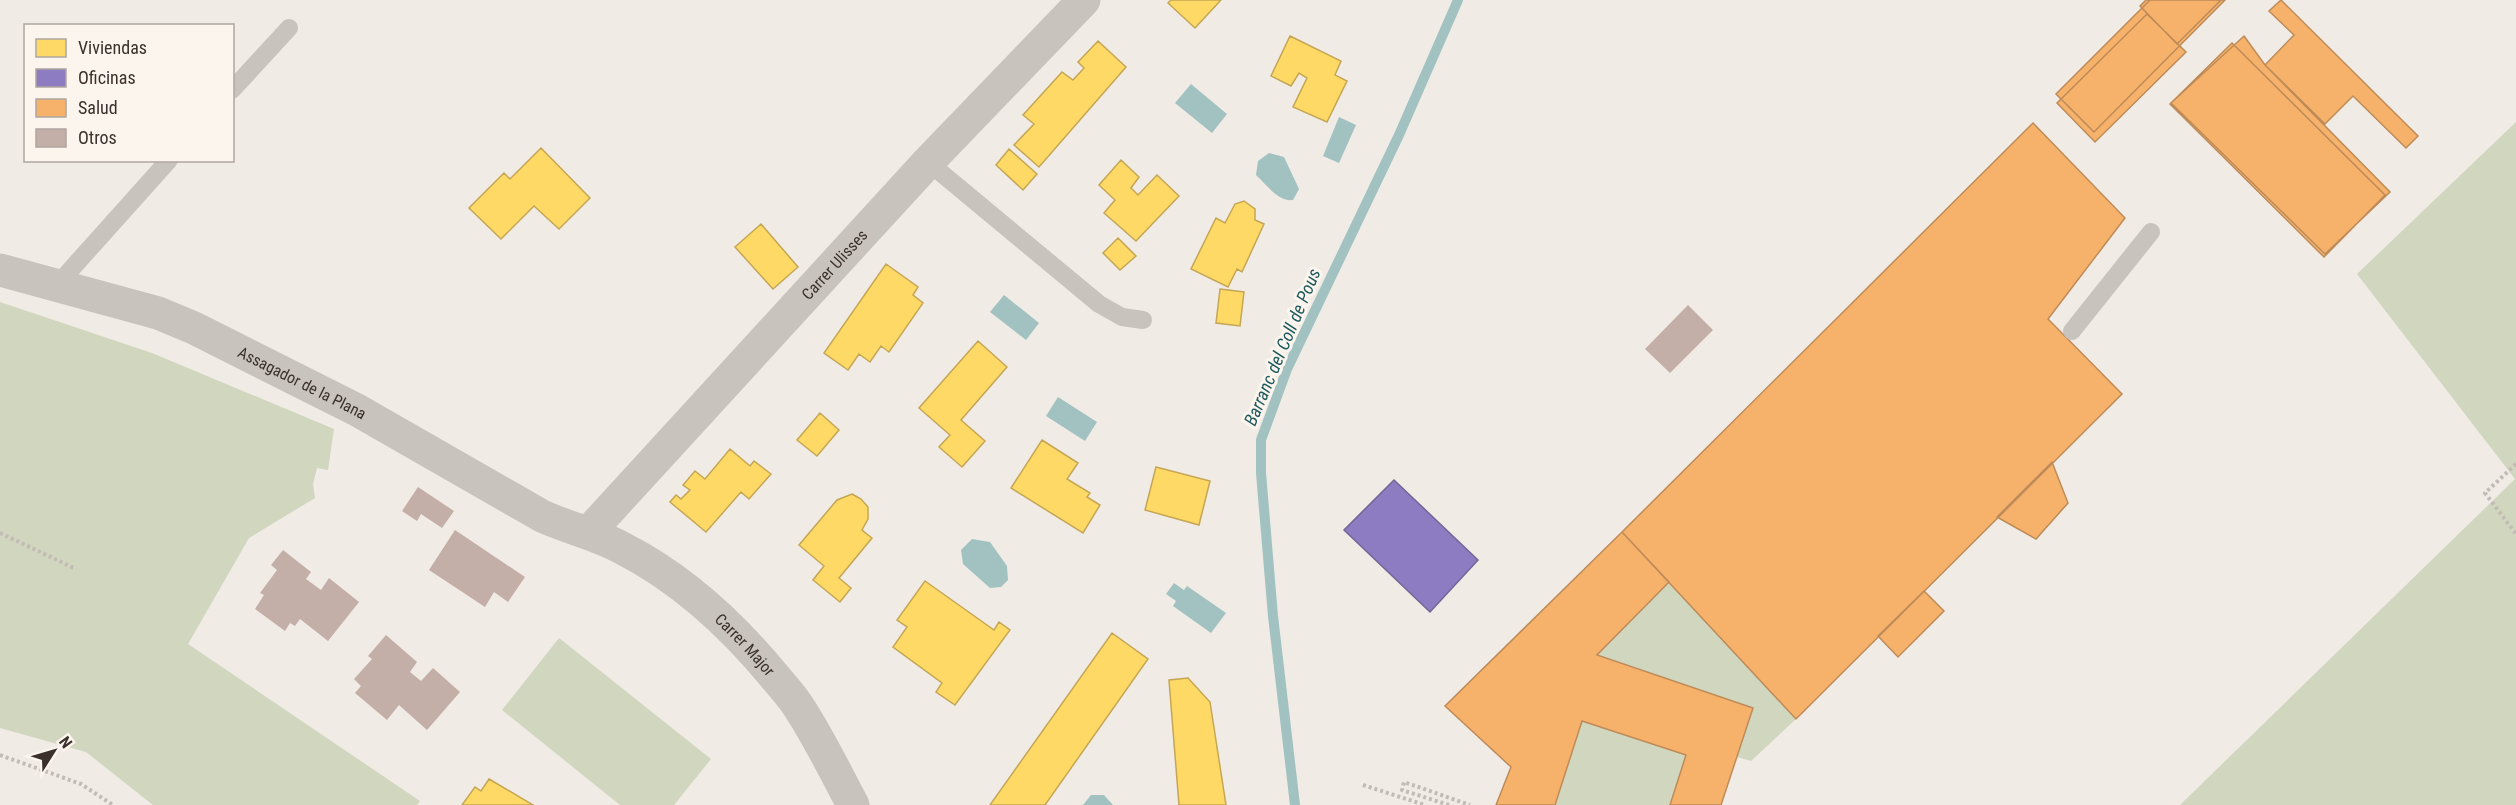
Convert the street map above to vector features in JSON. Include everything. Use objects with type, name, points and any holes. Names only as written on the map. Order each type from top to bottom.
[{"type":"street","name":"Carrer Ulisses","points":[[589,532],[928,162],[1084,0]]},
{"type":"street","name":"Assagador de la Plana","points":[[0,270],[158,313],[236,347],[357,410],[542,516],[561,525],[589,532]]},
{"type":"street","name":"Carrer Major","points":[[589,532],[623,548],[662,571],[742,639],[799,707],[853,805]]},
{"type":"lane","points":[[234,88],[288,28]]},
{"type":"lane","points":[[57,285],[167,162]]},
{"type":"lane","points":[[928,162],[1099,304],[1122,317],[1143,320]]},
{"type":"lane","points":[[2072,331],[2151,232]]},
{"type":"path","points":[[2516,464],[2485,493],[2516,534]]},
{"type":"path","points":[[0,533],[76,568]]},
{"type":"path","points":[[0,755],[81,784],[113,805]]},
{"type":"path","points":[[1449,805],[1402,790],[1404,782],[1470,805]]},
{"type":"path","points":[[1363,785],[1425,805]]},
{"type":"green space","points":[[2516,122],[2516,805],[2180,805],[2515,479],[2357,274]]},
{"type":"green space","points":[[0,302],[152,353],[334,429],[328,470],[317,468],[313,484],[315,498],[249,538],[188,644],[420,801],[417,805],[153,805],[86,752],[0,728]]},
{"type":"green space","points":[[1669,582],[1796,719],[1751,761],[1737,757],[1753,708],[1597,655]]},
{"type":"green space","points":[[559,638],[711,759],[674,805],[620,805],[502,710]]},
{"type":"green space","points":[[1582,721],[1686,755],[1670,805],[1555,805]]},
{"type":"water","points":[[1191,84],[1227,114],[1212,133],[1175,103]]},
{"type":"water","points":[[1339,117],[1356,125],[1339,163],[1323,156]]},
{"type":"water","points":[[1269,153],[1284,157],[1299,189],[1293,200],[1278,196],[1256,175],[1258,161]]},
{"type":"water","points":[[1004,295],[1039,323],[1026,340],[990,312]]},
{"type":"water","points":[[1058,397],[1097,422],[1085,441],[1046,416]]},
{"type":"water","points":[[972,539],[990,542],[1007,566],[1008,580],[1001,587],[990,588],[963,564],[961,550]]},
{"type":"water","points":[[1174,583],[1184,590],[1187,586],[1226,613],[1211,633],[1173,606],[1176,601],[1166,594]]},
{"type":"water","points":[[1091,795],[1104,795],[1113,805],[1083,805]]},
{"type":"building: Viviendas","points":[[1171,0],[1221,0],[1195,28],[1168,3]]},
{"type":"building: Viviendas","points":[[1290,36],[1341,61],[1335,75],[1347,81],[1327,122],[1293,107],[1307,78],[1299,73],[1291,86],[1271,76]]},
{"type":"building: Viviendas","points":[[1098,41],[1126,67],[1039,167],[1014,145],[1034,124],[1023,115],[1062,72],[1073,80],[1084,68],[1078,62]]},
{"type":"building: Viviendas","points":[[541,148],[590,198],[559,229],[534,206],[501,239],[469,208],[504,173],[510,179]]},
{"type":"building: Viviendas","points":[[1009,149],[1037,174],[1023,190],[996,165]]},
{"type":"building: Viviendas","points":[[1121,160],[1139,177],[1131,188],[1138,195],[1157,175],[1179,196],[1136,241],[1104,213],[1115,200],[1099,185]]},
{"type":"building: Viviendas","points":[[1244,201],[1255,209],[1255,220],[1264,224],[1242,272],[1237,269],[1228,287],[1191,269],[1216,218],[1225,223],[1235,204]]},
{"type":"building: Viviendas","points":[[761,224],[798,267],[773,289],[735,247]]},
{"type":"building: Viviendas","points":[[1118,238],[1136,256],[1120,270],[1103,253]]},
{"type":"building: Viviendas","points":[[886,264],[918,287],[913,295],[923,303],[889,352],[881,346],[870,362],[859,354],[848,370],[824,353]]},
{"type":"building: Viviendas","points":[[1220,289],[1244,292],[1240,326],[1216,323]]},
{"type":"building: Viviendas","points":[[978,341],[1007,367],[961,420],[985,441],[962,467],[939,447],[950,435],[919,408]]},
{"type":"building: Viviendas","points":[[820,413],[839,430],[817,456],[797,440]]},
{"type":"building: Viviendas","points":[[1042,440],[1078,463],[1067,479],[1090,493],[1087,497],[1100,505],[1083,533],[1011,488]]},
{"type":"building: Viviendas","points":[[730,449],[750,466],[754,461],[771,474],[749,499],[741,492],[706,532],[670,502],[676,495],[681,499],[690,490],[683,485],[695,471],[705,479]]},
{"type":"building: Viviendas","points":[[1156,467],[1210,481],[1199,525],[1145,510]]},
{"type":"building: Viviendas","points":[[852,494],[868,507],[868,519],[862,530],[872,538],[839,578],[851,588],[840,602],[813,580],[824,566],[799,545],[837,500]]},
{"type":"building: Viviendas","points":[[925,581],[994,630],[999,622],[1010,630],[955,705],[936,692],[942,683],[893,647],[907,627],[897,620]]},
{"type":"building: Viviendas","points":[[1112,633],[1148,659],[1045,805],[990,805]]},
{"type":"building: Viviendas","points":[[1188,678],[1210,702],[1226,805],[1179,805],[1169,680]]},
{"type":"building: Viviendas","points":[[489,779],[533,805],[462,805],[475,787],[481,791]]},
{"type":"building: Oficinas","points":[[1394,480],[1478,560],[1430,612],[1344,530]]},
{"type":"building: Salud","points":[[2146,0],[2221,0],[2177,44],[2140,6]]},
{"type":"building: Salud","points":[[2150,0],[2225,0],[2094,132],[2056,94]]},
{"type":"building: Salud","points":[[2281,0],[2418,136],[2406,148],[2353,96],[2325,124],[2265,65],[2294,35],[2269,11]]},
{"type":"building: Salud","points":[[2147,14],[2186,52],[2095,142],[2057,103]]},
{"type":"building: Salud","points":[[2244,36],[2265,65],[2390,192],[2325,254],[2171,103]]},
{"type":"building: Salud","points":[[2232,43],[2385,195],[2324,257],[2170,104]]},
{"type":"building: Salud","points":[[2033,123],[2125,218],[2048,319],[2122,394],[1796,719],[1622,532]]},
{"type":"building: Salud","points":[[2052,462],[2068,503],[2036,539],[1997,517]]},
{"type":"building: Salud","points":[[1622,532],[1669,582],[1597,655],[1753,708],[1721,805],[1670,805],[1686,755],[1582,721],[1555,805],[1496,805],[1511,767],[1445,706]]},
{"type":"building: Salud","points":[[1924,591],[1944,611],[1898,657],[1878,636]]},
{"type":"building: Otros","points":[[1688,305],[1713,330],[1670,373],[1645,349]]},
{"type":"building: Otros","points":[[418,487],[454,511],[442,528],[421,514],[417,521],[402,511]]},
{"type":"building: Otros","points":[[455,530],[525,577],[508,602],[494,592],[485,607],[429,570]]},
{"type":"building: Otros","points":[[283,550],[311,572],[306,579],[321,590],[329,578],[359,602],[328,641],[300,619],[295,626],[290,623],[285,631],[255,609],[264,595],[260,593],[277,570],[271,565]]},
{"type":"building: Otros","points":[[386,635],[417,662],[410,672],[421,681],[433,668],[460,692],[427,730],[399,705],[387,720],[355,693],[361,686],[354,679],[372,659],[368,656]]},
{"type":"waterway","name":"Barranc del Coll de Pous","points":[[1295,805],[1273,616],[1261,473],[1261,440],[1287,369],[1399,135],[1458,0]]}]
